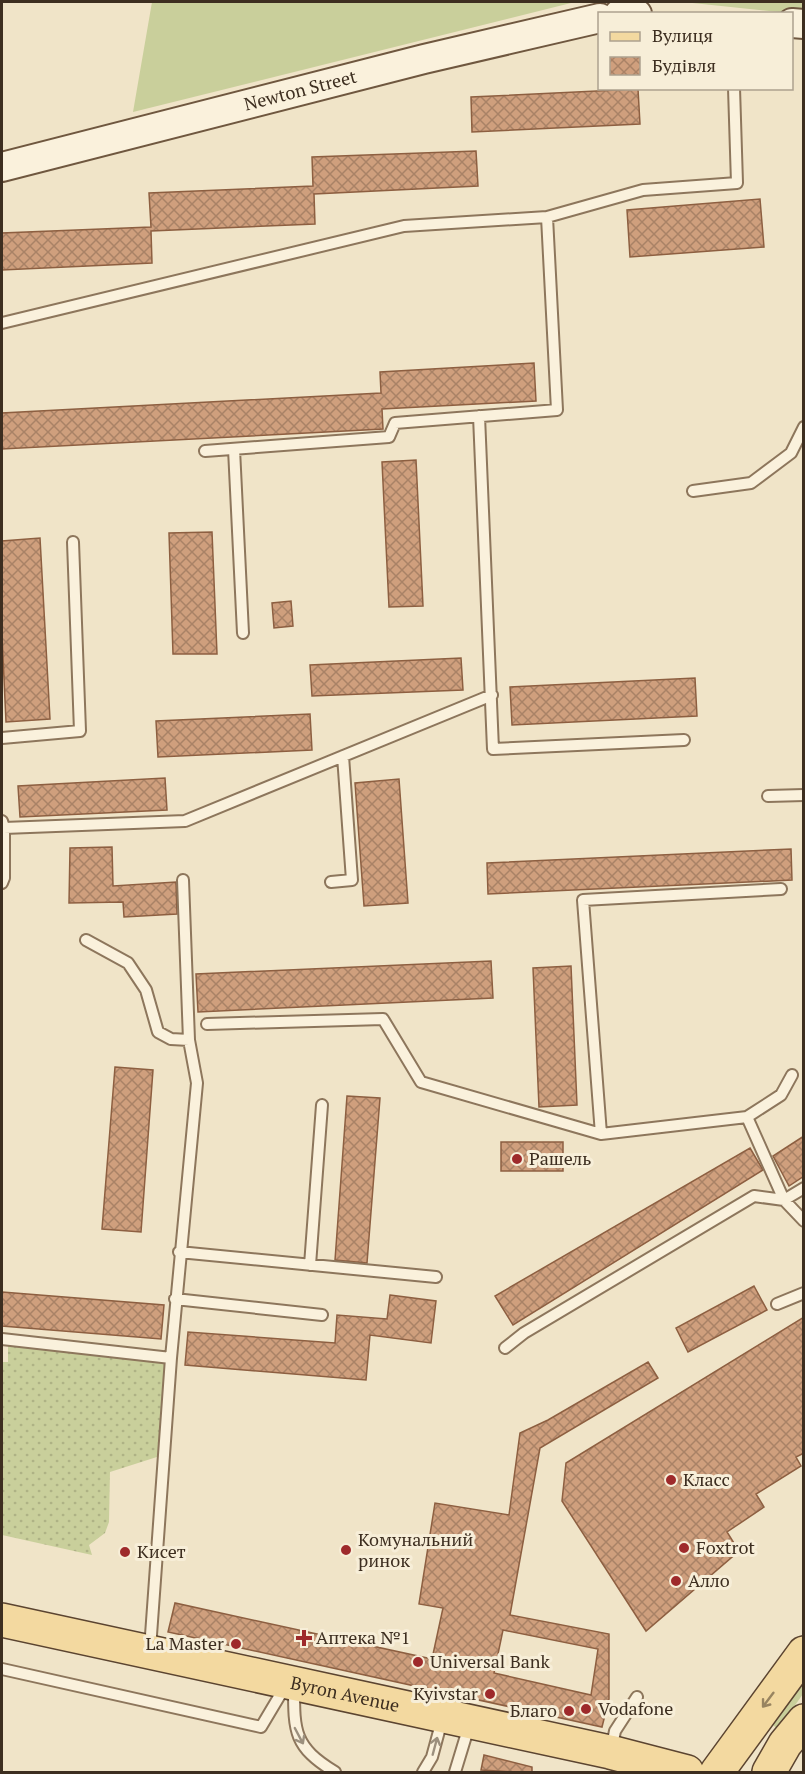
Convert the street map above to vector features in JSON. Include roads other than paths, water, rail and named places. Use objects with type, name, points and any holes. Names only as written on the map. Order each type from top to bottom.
[{"type":"main road","name":"Byron Avenue","points":[[2,1620],[610,1752],[687,1773]]},
{"type":"main road","points":[[717,1773],[804,1653]]},
{"type":"main road","points":[[769,1773],[785,1744],[804,1721]]},
{"type":"street","name":"Newton Street","points":[[2,166],[424,59],[598,18]]},
{"type":"lane","points":[[2,323],[404,226],[547,217],[643,190],[736,183],[734,90]]},
{"type":"lane","points":[[205,451],[389,437],[395,423],[557,410],[547,217]]},
{"type":"lane","points":[[479,416],[493,749],[684,740]]},
{"type":"lane","points":[[693,491],[751,483],[791,453],[804,427]]},
{"type":"lane","points":[[234,449],[243,633]]},
{"type":"lane","points":[[2,738],[80,731],[73,542]]},
{"type":"lane","points":[[2,883],[4,878],[3,824],[185,821],[492,695]]},
{"type":"lane","points":[[331,882],[352,880],[343,756]]},
{"type":"lane","points":[[768,796],[804,795]]},
{"type":"lane","points":[[150,1652],[175,1299],[197,1083],[189,1040],[183,880]]},
{"type":"lane","points":[[601,1134],[583,900],[782,889]]},
{"type":"lane","points":[[86,940],[128,963],[146,990],[158,1032],[171,1039],[189,1040]]},
{"type":"lane","points":[[207,1024],[383,1019],[421,1082],[601,1134],[747,1117],[781,1095],[792,1075]]},
{"type":"lane","points":[[310,1265],[322,1105]]},
{"type":"lane","points":[[747,1117],[784,1200],[804,1221]]},
{"type":"lane","points":[[505,1348],[524,1333],[754,1196],[784,1200],[804,1188]]},
{"type":"lane","points":[[179,1252],[435,1277]]},
{"type":"lane","points":[[777,1304],[804,1293]]},
{"type":"lane","points":[[175,1299],[322,1315]]},
{"type":"lane","points":[[2,1339],[171,1358]]},
{"type":"lane","points":[[2,1669],[261,1727],[291,1683]]},
{"type":"lane","points":[[291,1683],[294,1729],[312,1758],[335,1773]]},
{"type":"lane","points":[[610,1752],[615,1731],[636,1697]]},
{"type":"lane","points":[[423,1773],[457,1720]]},
{"type":"lane","points":[[455,1773],[457,1720]]},
{"type":"place","name":"Рашель","points":[[517,1159]]},
{"type":"place","name":"Класс","points":[[671,1480]]},
{"type":"place","name":"Foxtrot","points":[[684,1548]]},
{"type":"place","name":"Комунальний ринок","points":[[346,1550]]},
{"type":"place","name":"Кисет","points":[[125,1552]]},
{"type":"place","name":"Алло","points":[[676,1581]]},
{"type":"place","name":"Аптека №1","points":[[304,1638]]},
{"type":"place","name":"La Master","points":[[236,1644]]},
{"type":"place","name":"Universal Bank","points":[[418,1662]]},
{"type":"place","name":"Kyivstar","points":[[490,1694]]},
{"type":"place","name":"Vodafone","points":[[586,1709]]},
{"type":"place","name":"Благо","points":[[569,1711]]}]
